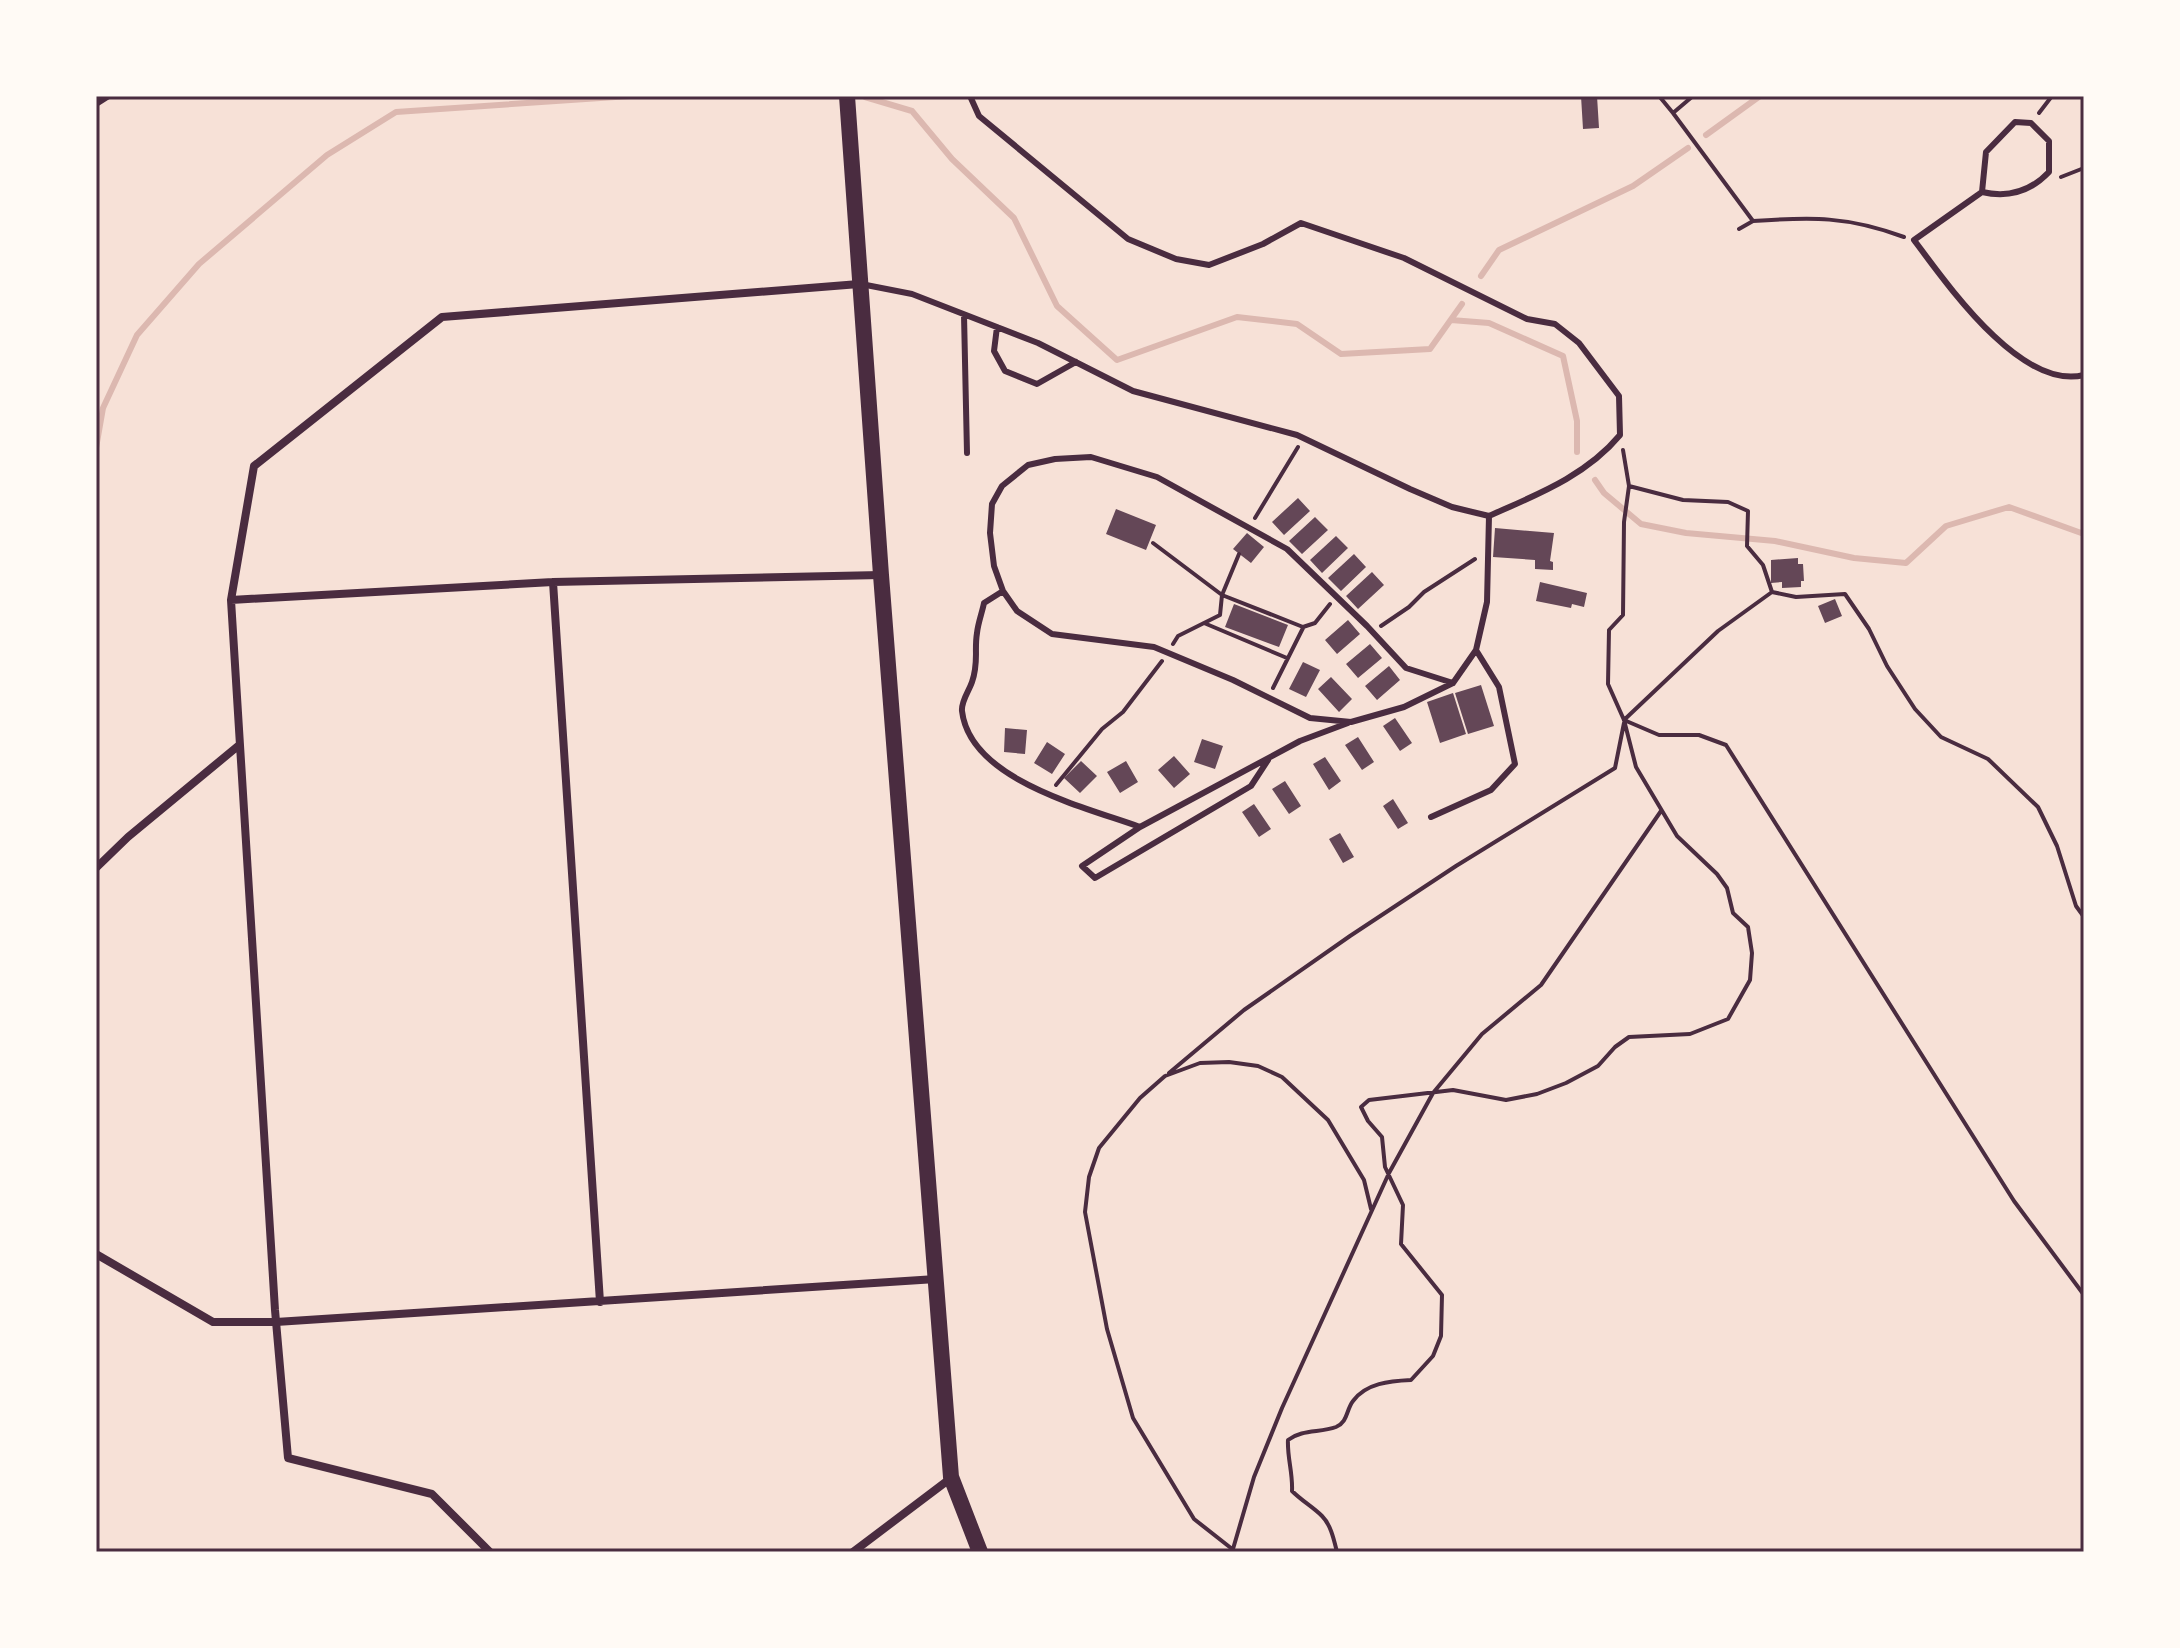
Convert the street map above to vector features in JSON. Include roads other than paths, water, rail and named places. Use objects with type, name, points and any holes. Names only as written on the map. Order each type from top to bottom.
[{"type":"main road","points":[[847,96],[951,1477],[980,1552]]},
{"type":"street","points":[[96,103],[107,96]]},
{"type":"street","points":[[490,1552],[432,1494],[288,1458],[276,1322],[231,600],[254,466],[442,317],[859,284]]},
{"type":"street","points":[[231,600],[553,582],[881,575]]},
{"type":"street","points":[[553,582],[600,1302]]},
{"type":"street","points":[[96,868],[128,837],[238,746]]},
{"type":"street","points":[[96,1254],[213,1322],[276,1322],[937,1279]]},
{"type":"street","points":[[853,1552],[951,1477]]},
{"type":"lane","points":[[859,284],[912,294],[1038,343],[1133,391],[1303,438],[1438,501],[1489,516],[1560,484],[1605,454],[1620,435],[1619,396],[1579,343],[1555,324],[1527,319],[1404,258],[1301,223],[1263,244],[1209,265],[1176,259],[1128,239],[979,116],[970,96]]},
{"type":"lane","points":[[1982,192],[2000,197],[2036,186],[2049,172],[2049,141],[2031,123],[2015,122],[1986,152],[1982,192],[1914,240],[1952,290],[2007,348],[2035,368],[2072,378],[2084,375]]},
{"type":"lane","points":[[964,315],[967,453]]},
{"type":"lane","points":[[997,327],[994,351],[1005,371],[1037,384],[1076,362]]},
{"type":"lane","points":[[1351,722],[1310,718],[1154,647],[1052,634],[1017,611],[1003,591],[994,566],[990,533],[992,504],[1002,486],[1028,465],[1055,459],[1091,457],[1157,477],[1287,549],[1406,668],[1453,683]]},
{"type":"lane","points":[[1268,760],[1251,786],[1145,851],[1095,878],[1082,866],[1140,827],[1300,741],[1404,707],[1453,683],[1476,650],[1487,602],[1489,516]]},
{"type":"lane","points":[[1003,591],[984,603],[976,636],[978,659],[961,708],[969,737],[994,765],[1051,794],[1140,827]]},
{"type":"lane","points":[[1431,817],[1491,790],[1515,764],[1499,687],[1476,650]]},
{"type":"waterway","points":[[96,448],[103,408],[137,335],[199,264],[327,155],[396,112],[630,96]]},
{"type":"waterway","points":[[1706,135],[1760,96]]},
{"type":"waterway","points":[[865,97],[912,111],[952,159],[1014,218],[1057,306],[1117,360],[1237,317],[1297,324],[1341,354],[1430,349],[1462,304]]},
{"type":"waterway","points":[[1481,276],[1499,250],[1633,186],[1688,148]]},
{"type":"waterway","points":[[1451,320],[1489,323],[1563,356],[1577,421],[1577,452]]},
{"type":"waterway","points":[[1595,480],[1604,493],[1641,524],[1686,533],[1775,541],[1854,558],[1906,563],[1946,526],[2009,507],[2084,534]]}]
